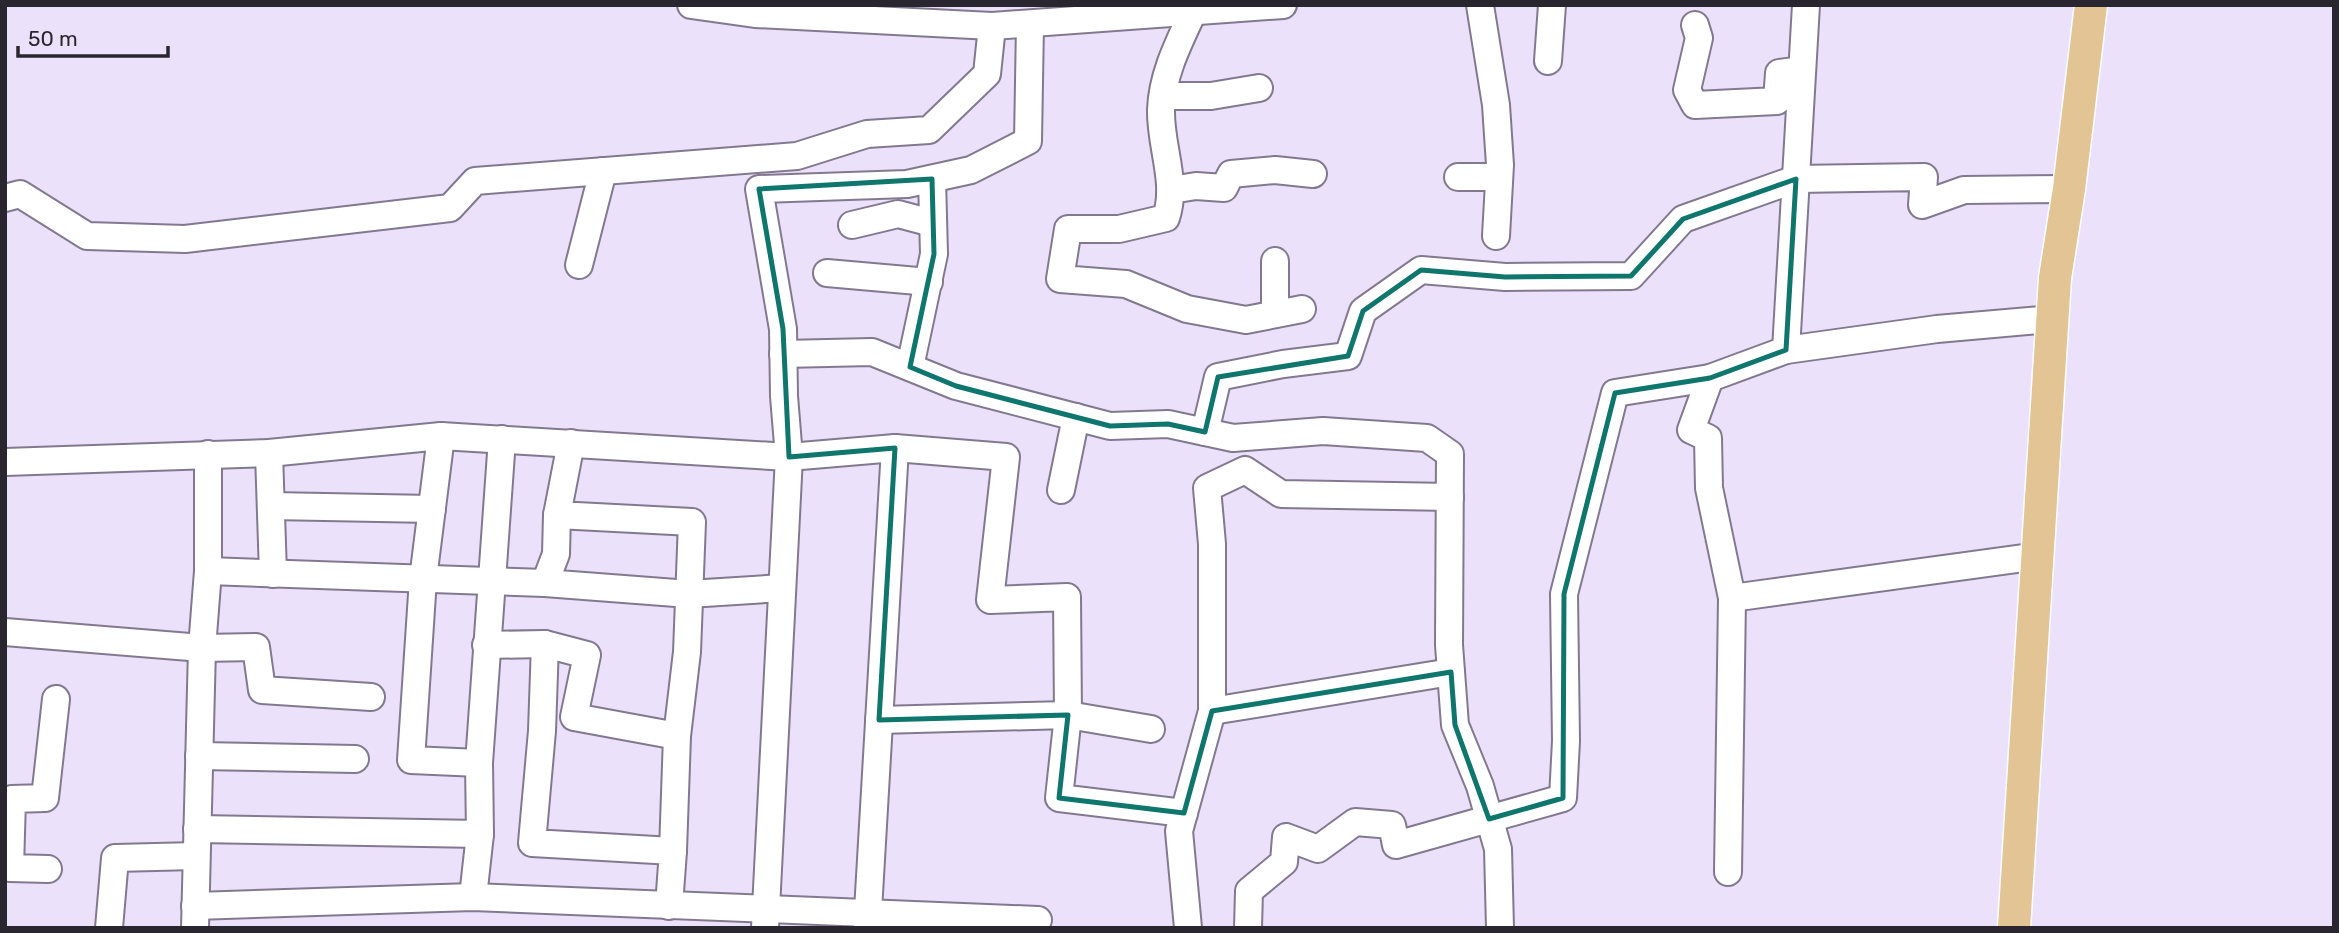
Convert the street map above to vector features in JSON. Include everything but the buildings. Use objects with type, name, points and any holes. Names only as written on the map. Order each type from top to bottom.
[{"type":"main road","points":[[2014,928],[2055,278],[2069,189],[2091,5]]},
{"type":"street","points":[[708,7],[755,15],[992,26],[1030,24],[1087,12],[1193,12],[1283,5]]},
{"type":"street","points":[[1480,5],[1496,105],[1499,177],[1496,236]]},
{"type":"street","points":[[1548,61],[1552,5]]},
{"type":"street","points":[[1786,350],[1806,5]]},
{"type":"street","points":[[1193,12],[1172,57],[1161,110],[1172,200],[1166,218],[1119,229],[1068,229],[1059,279],[1126,284],[1187,309],[1246,320],[1302,309]]},
{"type":"street","points":[[766,919],[789,457],[783,329],[759,189],[907,184],[971,170],[1028,141],[1030,24]]},
{"type":"street","points":[[1695,25],[1699,38],[1687,90],[1695,105],[1776,101],[1779,72],[1802,70]]},
{"type":"street","points":[[5,198],[20,194],[88,236],[186,239],[450,208],[475,181],[797,156],[867,134],[929,130],[987,74],[992,26]]},
{"type":"street","points":[[1164,96],[1211,96],[1259,88]]},
{"type":"street","points":[[1171,190],[1196,186],[1224,188],[1231,174],[1275,170],[1313,174]]},
{"type":"street","points":[[579,265],[603,171]]},
{"type":"street","points":[[1458,177],[1499,177]]},
{"type":"street","points":[[1205,432],[1218,377],[1283,364],[1348,356],[1363,311],[1420,270],[1504,277],[1631,276],[1684,219],[1796,179],[1924,177],[1923,205],[1964,190],[2069,189]]},
{"type":"street","points":[[910,367],[934,254],[932,179]]},
{"type":"street","points":[[852,225],[898,214],[932,223]]},
{"type":"street","points":[[1275,261],[1275,314]]},
{"type":"street","points":[[827,273],[929,282]]},
{"type":"street","points":[[1248,928],[1249,891],[1284,862],[1286,837],[1318,849],[1355,822],[1392,825],[1396,845],[1563,798],[1564,594],[1615,393],[1710,378],[1786,350],[1937,329],[2052,319]]},
{"type":"street","points":[[783,354],[872,352],[956,386],[1110,426],[1168,424],[1233,439],[1323,430],[1427,438],[1450,454],[1451,672],[1455,725],[1480,786],[1498,849],[1500,928]]},
{"type":"street","points":[[1710,378],[1691,430],[1708,438],[1709,488],[1732,598],[1728,872]]},
{"type":"street","points":[[1061,490],[1076,417]]},
{"type":"street","points":[[1188,928],[1179,831],[1212,711],[1212,544],[1207,488],[1245,470],[1271,435]]},
{"type":"street","points":[[441,436],[423,579],[411,760],[479,763]]},
{"type":"street","points":[[5,462],[269,453],[441,436],[789,457],[895,448],[1006,457],[990,600],[1067,597],[1068,715],[1059,798],[1184,813]]},
{"type":"street","points":[[473,897],[480,834],[479,763],[502,439]]},
{"type":"street","points":[[545,583],[556,554],[557,515],[571,443]]},
{"type":"street","points":[[867,921],[895,448]]},
{"type":"street","points":[[269,453],[273,573]]},
{"type":"street","points":[[208,454],[208,571],[202,648],[195,917],[473,897],[669,906],[766,919],[1038,920]]},
{"type":"street","points":[[1245,470],[1281,494],[1450,497]]},
{"type":"street","points":[[271,506],[432,509]]},
{"type":"street","points":[[557,515],[692,522],[687,652],[677,736],[669,906]]},
{"type":"street","points":[[1732,598],[2038,556]]},
{"type":"street","points":[[208,571],[545,583],[689,594],[782,588]]},
{"type":"street","points":[[5,632],[202,648],[256,646],[262,690],[370,697]]},
{"type":"street","points":[[486,645],[545,644],[587,655],[574,717],[677,736]]},
{"type":"street","points":[[545,644],[542,731],[532,842],[673,851]]},
{"type":"street","points":[[1212,711],[1451,672]]},
{"type":"street","points":[[48,869],[8,868],[12,799],[45,798],[56,699]]},
{"type":"street","points":[[879,720],[1068,715],[1152,729]]},
{"type":"street","points":[[199,756],[355,759]]},
{"type":"street","points":[[197,829],[480,834]]},
{"type":"street","points":[[108,928],[115,858],[196,856]]},
{"type":"highlighted area","points":[[932,179],[934,254],[910,367],[956,386],[1110,426],[1168,424],[1205,432],[1218,377],[1348,356],[1363,311],[1421,270],[1505,277],[1631,276],[1683,219],[1796,179],[1786,350],[1710,378],[1615,393],[1564,594],[1563,798],[1489,819],[1455,725],[1451,672],[1212,711],[1184,813],[1059,798],[1068,715],[879,720],[895,448],[789,457],[783,329],[759,189]]}]
